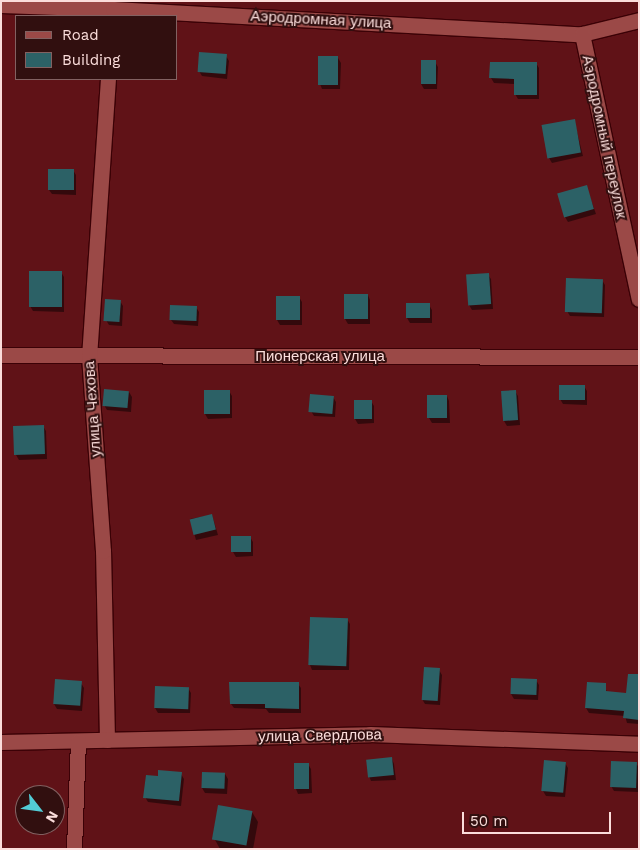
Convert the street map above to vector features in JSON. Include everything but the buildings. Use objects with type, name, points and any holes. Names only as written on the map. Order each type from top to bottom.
[{"type":"street","name":"Аэродромная улица","points":[[1,6],[158,15]]},
{"type":"street","name":"Аэродромная улица","points":[[178,16],[582,34],[639,20]]},
{"type":"street","name":"Аэродромный переулок","points":[[582,34],[639,299]]},
{"type":"street","name":"улица Чехова","points":[[107,740],[103,551],[89,357],[108,80]]},
{"type":"street","name":"Пионерская улица","points":[[1,355],[89,357],[639,357]]},
{"type":"street","name":"улица Свердлова","points":[[1,742],[370,734],[639,744]]},
{"type":"street","points":[[74,849],[78,741]]}]
